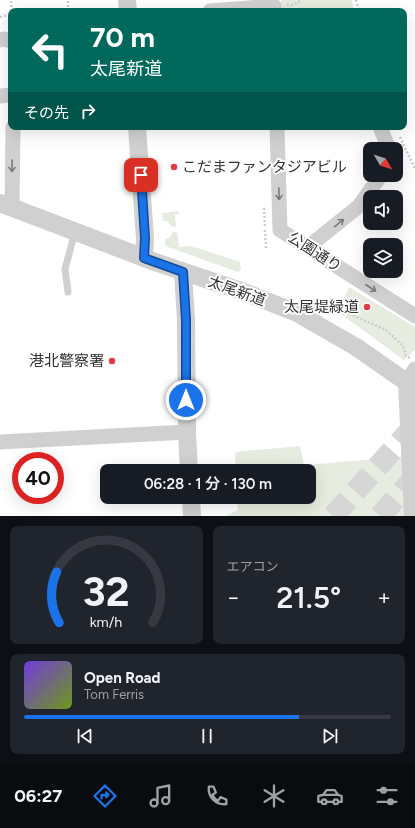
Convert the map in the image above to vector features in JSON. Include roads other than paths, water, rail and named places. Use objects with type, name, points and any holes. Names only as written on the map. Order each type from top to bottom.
[{"type":"street","points":[[244,8],[277,5]]},
{"type":"street","points":[[6,206],[13,130]]},
{"type":"street","points":[[137,130],[145,238],[144,258]]},
{"type":"street","name":"公園通り","points":[[277,130],[280,230],[415,316]]},
{"type":"street","points":[[381,130],[387,142]]},
{"type":"street","points":[[308,248],[359,206],[376,182]]},
{"type":"street","name":"太尾新道","points":[[6,206],[144,258],[244,292],[297,313],[356,347],[412,374]]},
{"type":"street","points":[[183,272],[186,320],[189,464]]},
{"type":"street","points":[[412,374],[413,516]]},
{"type":"street","points":[[0,442],[187,432]]},
{"type":"street","points":[[191,504],[192,516]]},
{"type":"lane","points":[[68,292],[64,269],[76,232]]},
{"type":"tunnel","points":[[333,516],[415,425]]},
{"type":"tunnel","points":[[380,516],[415,477]]},
{"type":"place","name":"こだまファンタジアビル","points":[[174,167]]},
{"type":"place","name":"太尾堤緑道","points":[[367,307]]},
{"type":"place","name":"港北警察署","points":[[112,361]]}]
